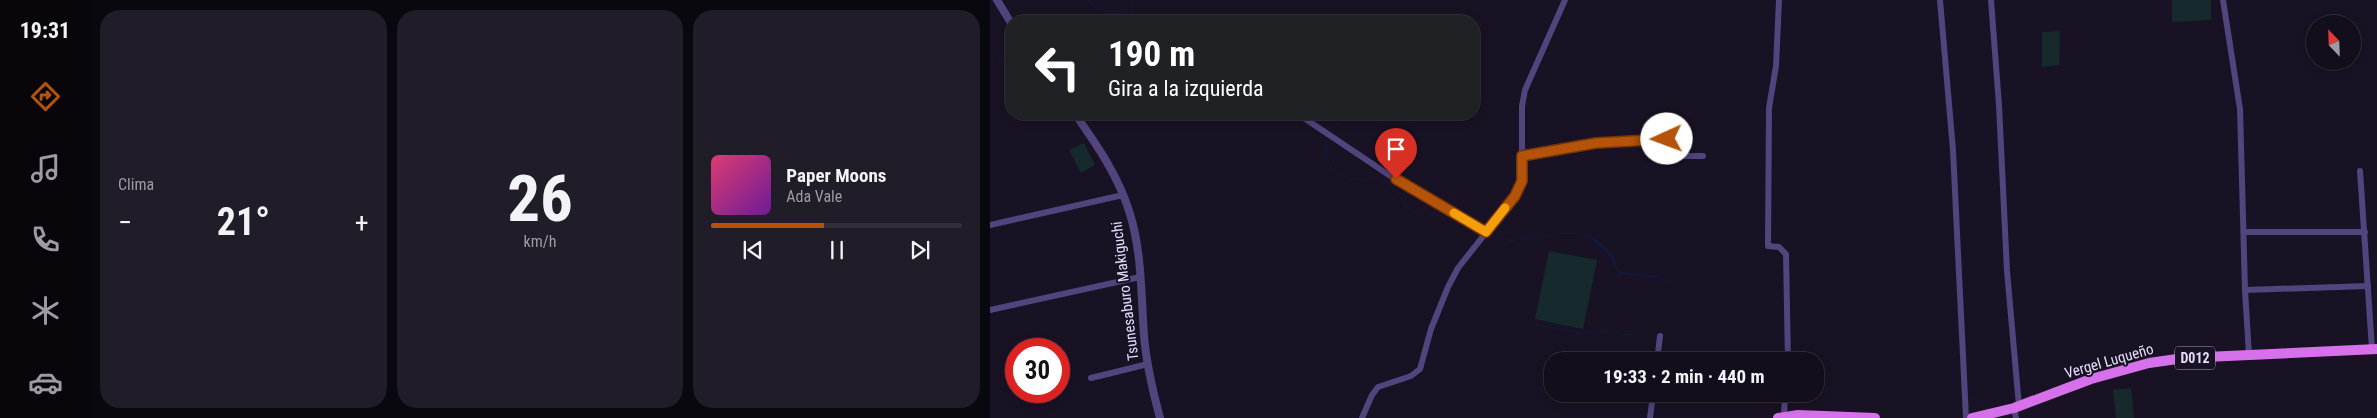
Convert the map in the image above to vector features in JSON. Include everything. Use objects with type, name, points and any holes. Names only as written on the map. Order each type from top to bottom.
[{"type":"main road","name":"Vergel Luqueño","points":[[1972,418],[2016,411],[2091,379],[2149,364],[2249,351],[2374,349]]},
{"type":"main road","points":[[1781,417],[1875,418]]},
{"type":"street","points":[[997,0],[1006,15]]},
{"type":"street","points":[[1362,418],[1372,395],[1378,387],[1411,376],[1420,369],[1431,329],[1448,287],[1459,267],[1515,196],[1522,181],[1522,106],[1525,90],[1564,0]]},
{"type":"street","points":[[1779,0],[1776,66],[1769,108],[1768,246],[1779,247],[1786,254],[1788,352]]},
{"type":"street","points":[[1940,0],[1952,150],[1966,418]]},
{"type":"street","points":[[1991,0],[1999,105],[2016,411]]},
{"type":"street","points":[[2223,0],[2240,109],[2245,232],[2245,290],[2249,351]]},
{"type":"street","name":"Tsunesaburo Makiguchi","points":[[1079,120],[1104,156],[1123,195],[1135,234],[1144,338],[1160,418]]},
{"type":"street","points":[[1307,120],[1396,179],[1486,232]]},
{"type":"street","points":[[1522,156],[1596,143],[1667,139]]},
{"type":"street","points":[[1665,156],[1703,156]]},
{"type":"street","points":[[2360,171],[2374,349]]},
{"type":"street","points":[[990,225],[1123,195]]},
{"type":"street","points":[[2245,232],[2364,232]]},
{"type":"street","points":[[990,310],[1140,277]]},
{"type":"street","points":[[2245,290],[2368,286]]},
{"type":"street","points":[[1658,352],[1660,336]]},
{"type":"street","points":[[1091,378],[1148,364]]},
{"type":"street","points":[[1650,418],[1652,402]]},
{"type":"street","points":[[1781,417],[1784,402]]},
{"type":"green space","points":[[2172,0],[2211,0],[2211,20],[2172,22]]},
{"type":"green space","points":[[2060,31],[2059,65],[2042,67],[2042,32]]},
{"type":"green space","points":[[1084,143],[1095,165],[1081,173],[1069,150]]},
{"type":"green space","points":[[1549,251],[1597,260],[1583,329],[1535,319]]},
{"type":"green space","points":[[2131,388],[2134,418],[2116,418],[2113,390]]},
{"type":"water","points":[[1561,233],[1582,234],[1559,234],[1512,241],[1487,237],[1514,240]]},
{"type":"water","points":[[1585,235],[1595,239],[1606,248],[1613,257],[1620,272],[1656,276],[1686,291],[1657,278],[1619,274],[1609,254]]},
{"type":"waterway","points":[[1088,0],[1091,5],[1100,10],[1129,10],[1134,15]]},
{"type":"waterway","points":[[1133,0],[1133,12]]},
{"type":"waterway","points":[[990,57],[1005,65]]},
{"type":"waterway","points":[[1327,131],[1343,120]]},
{"type":"waterway","points":[[1325,134],[1329,165],[1342,176],[1352,180],[1378,178],[1391,185],[1397,191],[1408,209],[1426,218],[1441,209]]},
{"type":"waterway","points":[[1445,204],[1454,198]]},
{"type":"waterway","points":[[1534,325],[1587,334],[1602,330],[1623,335],[1631,334]]},
{"type":"waterway","points":[[2189,353],[2197,352]]},
{"type":"waterway","points":[[2142,372],[2153,369]]},
{"type":"waterway","points":[[2082,375],[2099,370]]},
{"type":"waterway","points":[[1968,396],[1985,403]]},
{"type":"slow traffic","points":[[1454,213],[1486,232],[1505,208]]},
{"type":"route","points":[[1396,179],[1486,232],[1515,196],[1522,181],[1522,156],[1596,143],[1667,139]]}]
